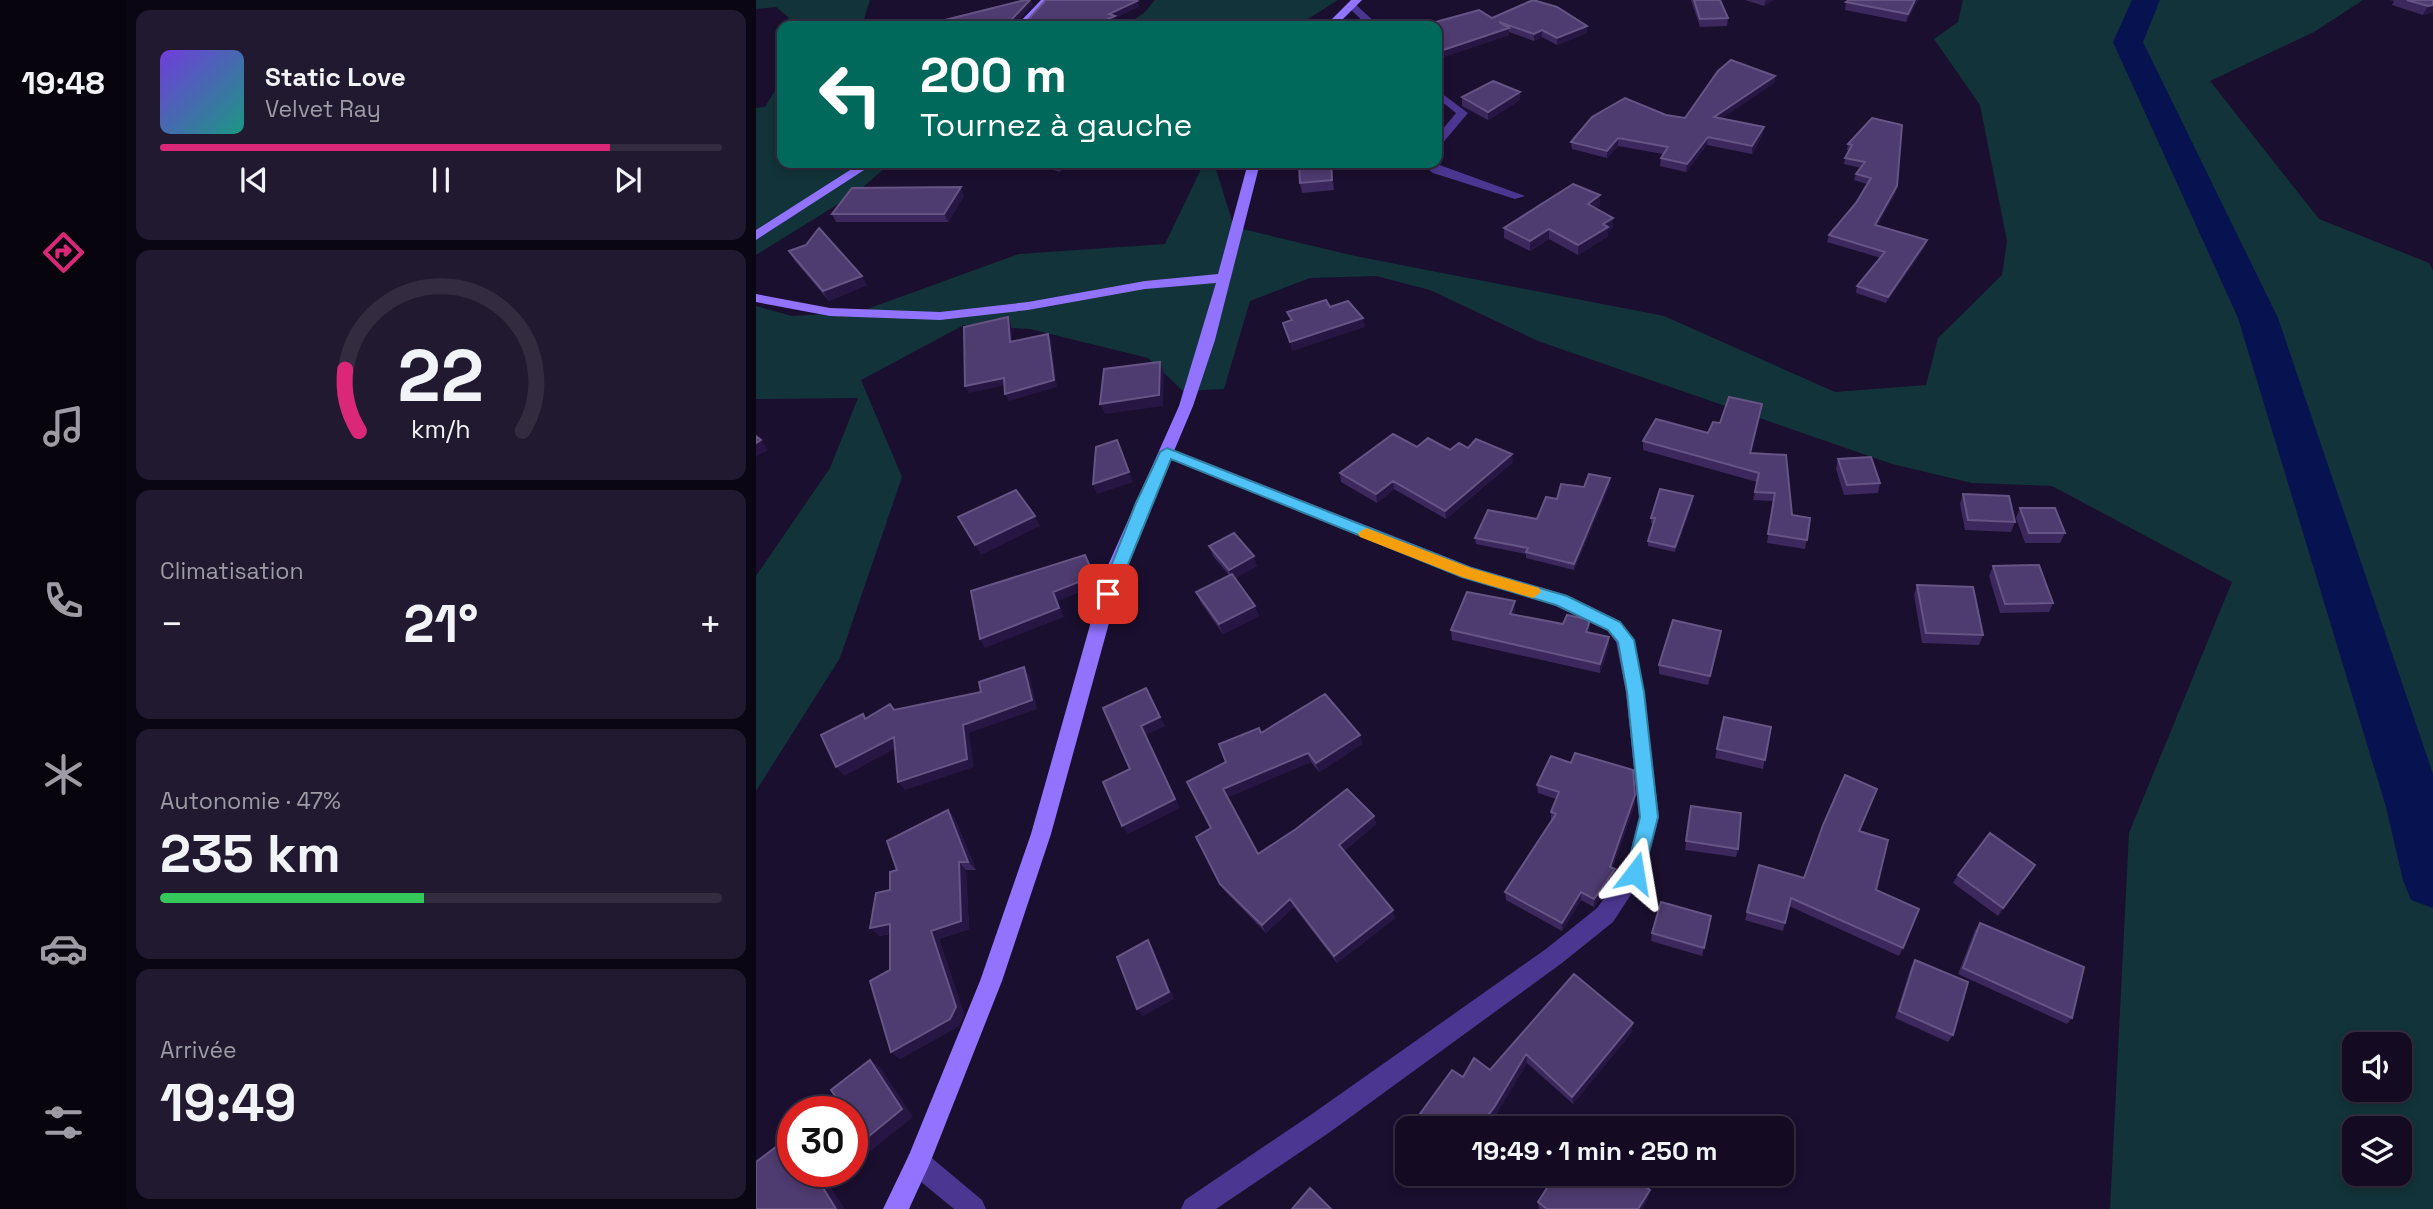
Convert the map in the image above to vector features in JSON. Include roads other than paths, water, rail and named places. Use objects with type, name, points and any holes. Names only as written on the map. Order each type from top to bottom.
[{"type":"street","points":[[1026,21],[1046,0]]},
{"type":"street","points":[[1335,21],[1354,3],[1370,21]]},
{"type":"street","points":[[1442,97],[1462,113],[1442,137]]},
{"type":"street","points":[[756,236],[861,168]]},
{"type":"street","points":[[896,1209],[918,1163],[991,981],[1041,834],[1114,572],[1167,452],[1208,340],[1253,168]]},
{"type":"street","points":[[1434,168],[1520,196]]},
{"type":"street","points":[[756,299],[830,312],[940,316],[1028,306],[1145,285],[1223,278]]},
{"type":"street","points":[[1167,452],[1467,572],[1561,600],[1614,626],[1625,640],[1635,692],[1649,817],[1635,873],[1605,915],[1554,956],[1194,1209]]},
{"type":"street","points":[[918,1163],[973,1209]]},
{"type":"waterway","points":[[2146,0],[2128,42],[2258,318],[2415,807],[2433,880]]}]
